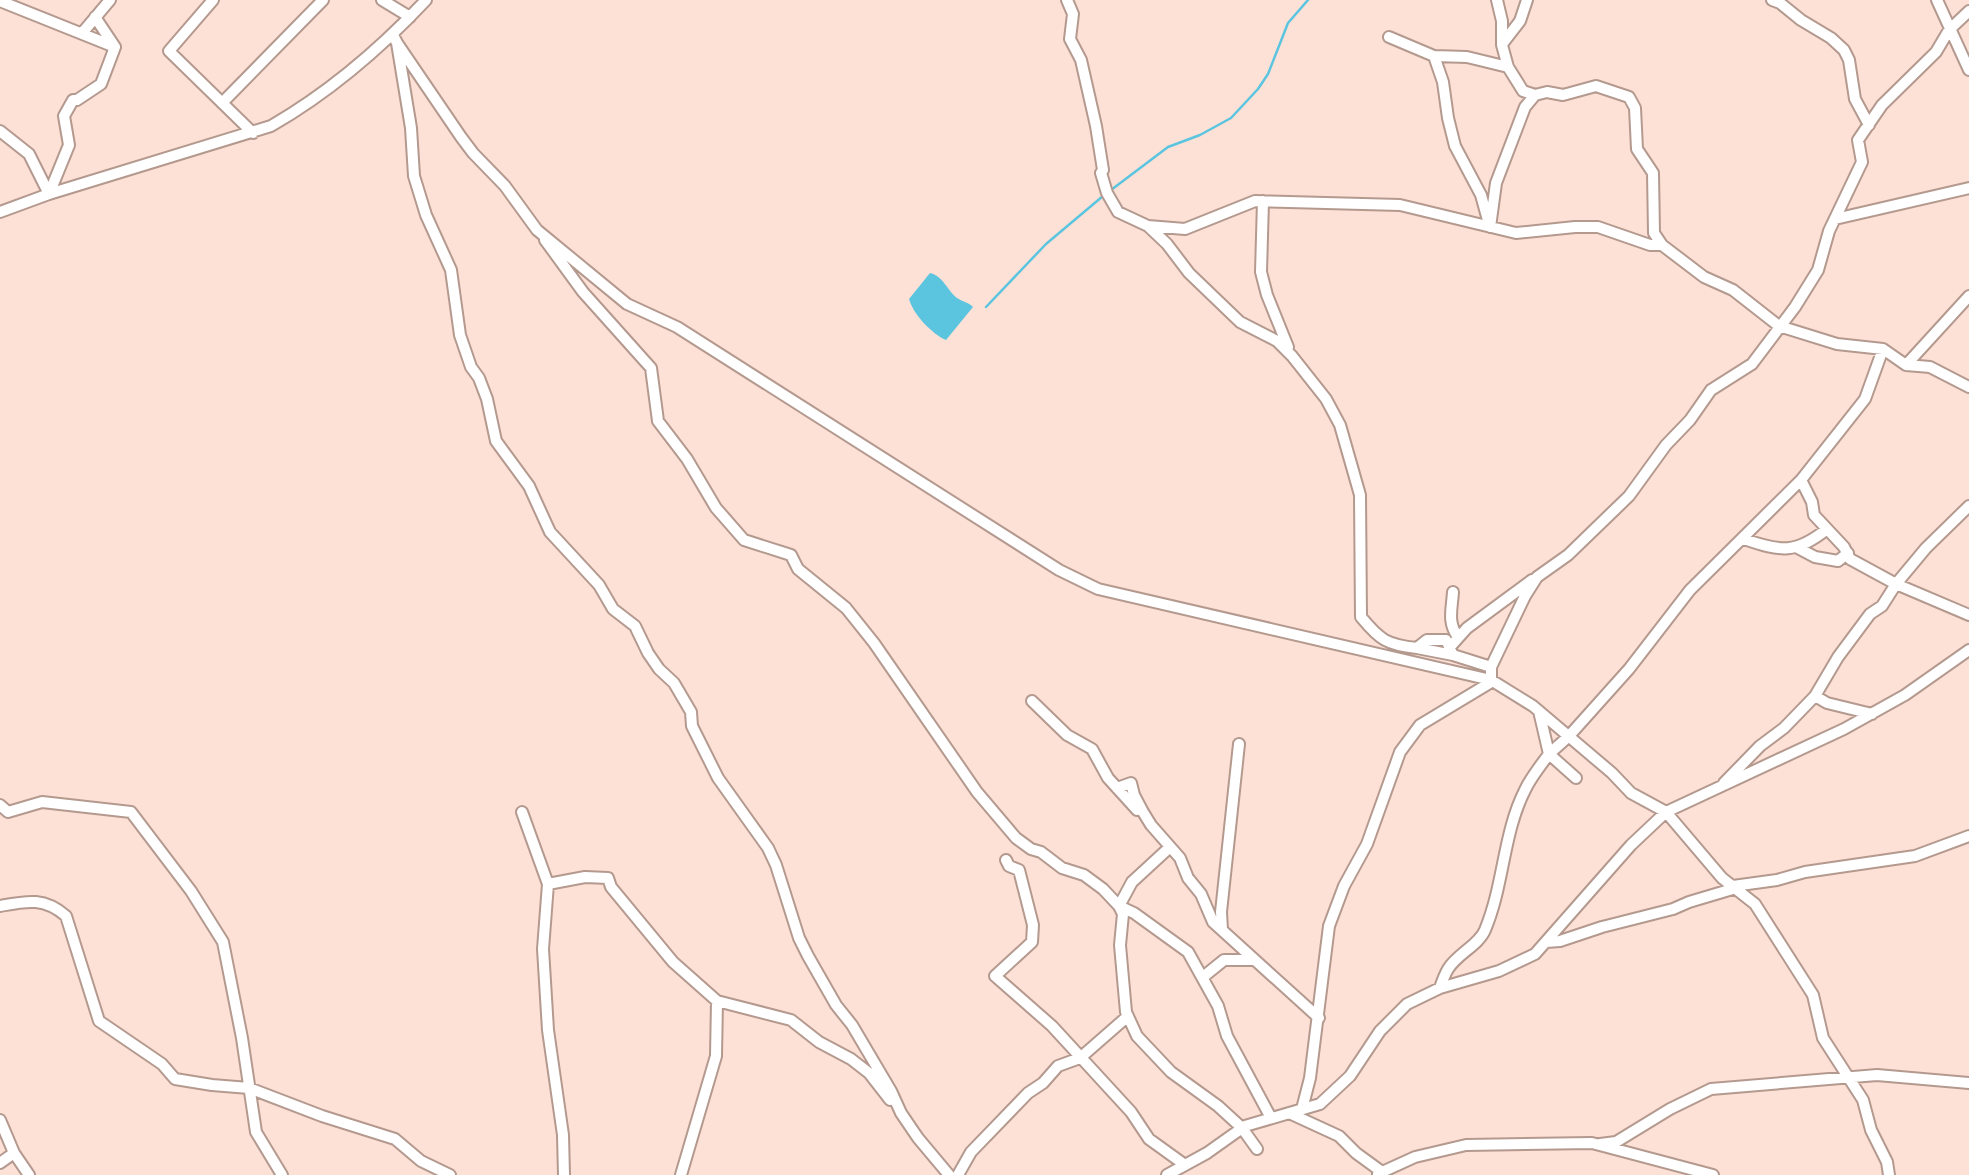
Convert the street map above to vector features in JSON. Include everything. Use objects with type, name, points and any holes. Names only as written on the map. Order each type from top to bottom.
[{"type":"street","points":[[83,32],[110,0]]},
{"type":"street","points":[[213,0],[169,51],[253,133]]},
{"type":"street","points":[[222,103],[323,0]]},
{"type":"street","points":[[382,0],[410,17]]},
{"type":"street","points":[[0,212],[49,194],[271,126],[305,107],[395,39],[426,0]]},
{"type":"street","points":[[1067,0],[1073,15],[1070,39],[1081,60],[1096,126],[1103,170],[1101,173],[1107,193],[1118,212],[1148,226],[1167,244],[1189,273],[1240,322],[1277,341],[1326,399],[1340,425],[1360,495],[1361,617],[1373,632],[1393,646],[1451,651],[1491,667]]},
{"type":"street","points":[[1497,0],[1502,21],[1502,45],[1508,67],[1523,92],[1535,95],[1548,92],[1563,94],[1596,86],[1629,97],[1636,108],[1637,149],[1653,173],[1654,233],[1662,245],[1704,277],[1734,290],[1779,326],[1837,344],[1883,349],[1906,365],[1930,367],[1969,387]]},
{"type":"street","points":[[1502,45],[1520,22],[1527,0]]},
{"type":"street","points":[[1772,0],[1831,38],[1844,50],[1849,60],[1855,99],[1869,125]]},
{"type":"street","points":[[1937,0],[1969,70]]},
{"type":"street","points":[[0,1],[115,47]]},
{"type":"street","points":[[1435,667],[1451,651],[1462,633],[1568,555],[1629,496],[1711,390],[1752,364],[1818,270],[1829,231],[1863,162],[1858,140],[1882,106],[1937,52],[1949,30],[1969,11]]},
{"type":"street","points":[[96,17],[115,47]]},
{"type":"street","points":[[1389,37],[1434,56],[1467,57],[1508,67]]},
{"type":"street","points":[[395,39],[467,145],[505,186],[583,292],[651,368],[658,421],[687,459],[716,508],[744,540],[791,555],[798,569],[846,608],[874,643],[977,792],[1016,838],[1062,868],[1084,874],[1119,906],[1123,914],[1120,945],[1122,982],[1128,1016],[1137,1036],[1171,1072],[1218,1106],[1242,1128],[1257,1149]]},
{"type":"street","points":[[395,39],[411,128],[414,176],[426,215],[451,270],[460,335],[471,367],[488,399],[496,441],[529,486],[550,532],[599,585],[613,609],[635,626],[648,653],[659,669],[674,683],[691,712],[692,726],[718,779],[768,848],[799,938],[836,1005],[852,1025],[891,1091],[901,1113]]},
{"type":"street","points":[[49,194],[69,145],[64,116],[73,100],[101,83],[115,47]]},
{"type":"street","points":[[1434,56],[1443,82],[1455,146],[1481,195],[1490,227]]},
{"type":"street","points":[[1490,227],[1496,183],[1525,107],[1535,95]]},
{"type":"street","points":[[0,131],[29,154],[49,194]]},
{"type":"street","points":[[1835,219],[1969,188]]},
{"type":"street","points":[[1148,226],[1185,229],[1255,201],[1400,205],[1516,233],[1598,227],[1650,245],[1662,245]]},
{"type":"street","points":[[1263,201],[1261,272],[1281,334],[1292,356]]},
{"type":"street","points":[[537,230],[627,303],[677,327],[1059,570],[1098,589],[1492,680],[1539,711],[1612,773],[1631,793],[1666,812],[1722,878],[1755,904],[1813,995],[1824,1038],[1863,1100],[1871,1130],[1887,1162],[1889,1175]]},
{"type":"street","points":[[1906,365],[1969,296]]},
{"type":"street","points":[[1440,988],[1449,967],[1484,934],[1496,902],[1506,850],[1521,800],[1549,754],[1569,736],[1629,669],[1689,590],[1801,480],[1865,399],[1883,349]]},
{"type":"street","points":[[1801,480],[1812,502],[1814,515],[1848,553],[1850,559],[1896,584],[1969,614]]},
{"type":"street","points":[[1720,787],[1815,696],[1870,614],[1882,606],[1896,584],[1926,548],[1969,506]]},
{"type":"street","points":[[1744,538],[1777,549],[1797,548],[1827,529]]},
{"type":"street","points":[[1797,548],[1815,557],[1838,561],[1848,553]]},
{"type":"street","points":[[1492,680],[1491,667],[1525,596],[1538,577]]},
{"type":"street","points":[[1453,592],[1449,617],[1462,633]]},
{"type":"street","points":[[1167,1175],[1207,1153],[1242,1128],[1320,1104],[1350,1076],[1380,1031],[1407,1003],[1440,988],[1499,971],[1535,954],[1631,845],[1666,812],[1844,729],[1905,695],[1969,650]]},
{"type":"street","points":[[1302,1109],[1310,1078],[1319,1018],[1329,926],[1344,886],[1367,844],[1400,752],[1420,725],[1492,680]]},
{"type":"street","points":[[1815,696],[1827,703],[1872,714]]},
{"type":"street","points":[[1032,701],[1067,735],[1092,749],[1108,778],[1117,788],[1131,783],[1151,825],[1180,858],[1188,878],[1201,894],[1213,922],[1319,1018]]},
{"type":"street","points":[[1539,711],[1549,754],[1576,778]]},
{"type":"street","points":[[1222,930],[1221,912],[1239,744]]},
{"type":"street","points":[[0,805],[8,812],[42,802],[131,812],[191,891],[223,942],[242,1038],[256,1132],[282,1175]]},
{"type":"street","points":[[522,812],[548,884],[544,949],[548,1030],[563,1135],[564,1175]]},
{"type":"street","points":[[1546,942],[1560,941],[1673,909],[1734,887],[1805,872],[1914,856],[1969,836]]},
{"type":"street","points":[[1119,906],[1132,882],[1170,847]]},
{"type":"street","points":[[1006,860],[1009,866],[1019,870],[1033,925],[1032,942],[995,976],[1052,1026],[1131,1112],[1149,1139],[1185,1165]]},
{"type":"street","points":[[548,884],[585,877],[608,878],[611,887],[673,962],[717,1001],[791,1020],[819,1042],[851,1059],[869,1073],[949,1175]]},
{"type":"street","points":[[0,906],[29,900],[54,905],[66,916],[99,1021],[162,1064],[175,1079],[249,1088],[322,1116],[395,1139],[421,1161],[450,1175]]},
{"type":"street","points":[[1119,906],[1134,913],[1188,952],[1218,1006],[1227,1035],[1271,1118]]},
{"type":"street","points":[[1203,977],[1224,960],[1253,960]]},
{"type":"street","points":[[681,1175],[716,1056],[717,1001]]},
{"type":"street","points":[[958,1175],[971,1152],[1028,1093],[1043,1083],[1058,1066],[1080,1058],[1128,1016]]},
{"type":"street","points":[[851,1059],[854,1045],[852,1025]]},
{"type":"street","points":[[1289,1113],[1339,1136],[1382,1174],[1415,1157],[1466,1145],[1616,1142],[1681,1102],[1711,1089],[1877,1074],[1969,1083]]},
{"type":"street","points":[[0,1120],[14,1153],[29,1175]]},
{"type":"street","points":[[1600,1144],[1713,1175]]},
{"type":"street","points":[[0,1163],[14,1153]]},
{"type":"water","points":[[930,273],[942,280],[957,298],[973,307],[946,340],[924,323],[914,311],[909,299]]},
{"type":"waterway","points":[[1111,190],[1168,147],[1200,135],[1231,118],[1268,74],[1288,23],[1308,0]]},
{"type":"waterway","points":[[986,307],[1046,244],[1103,196]]}]
